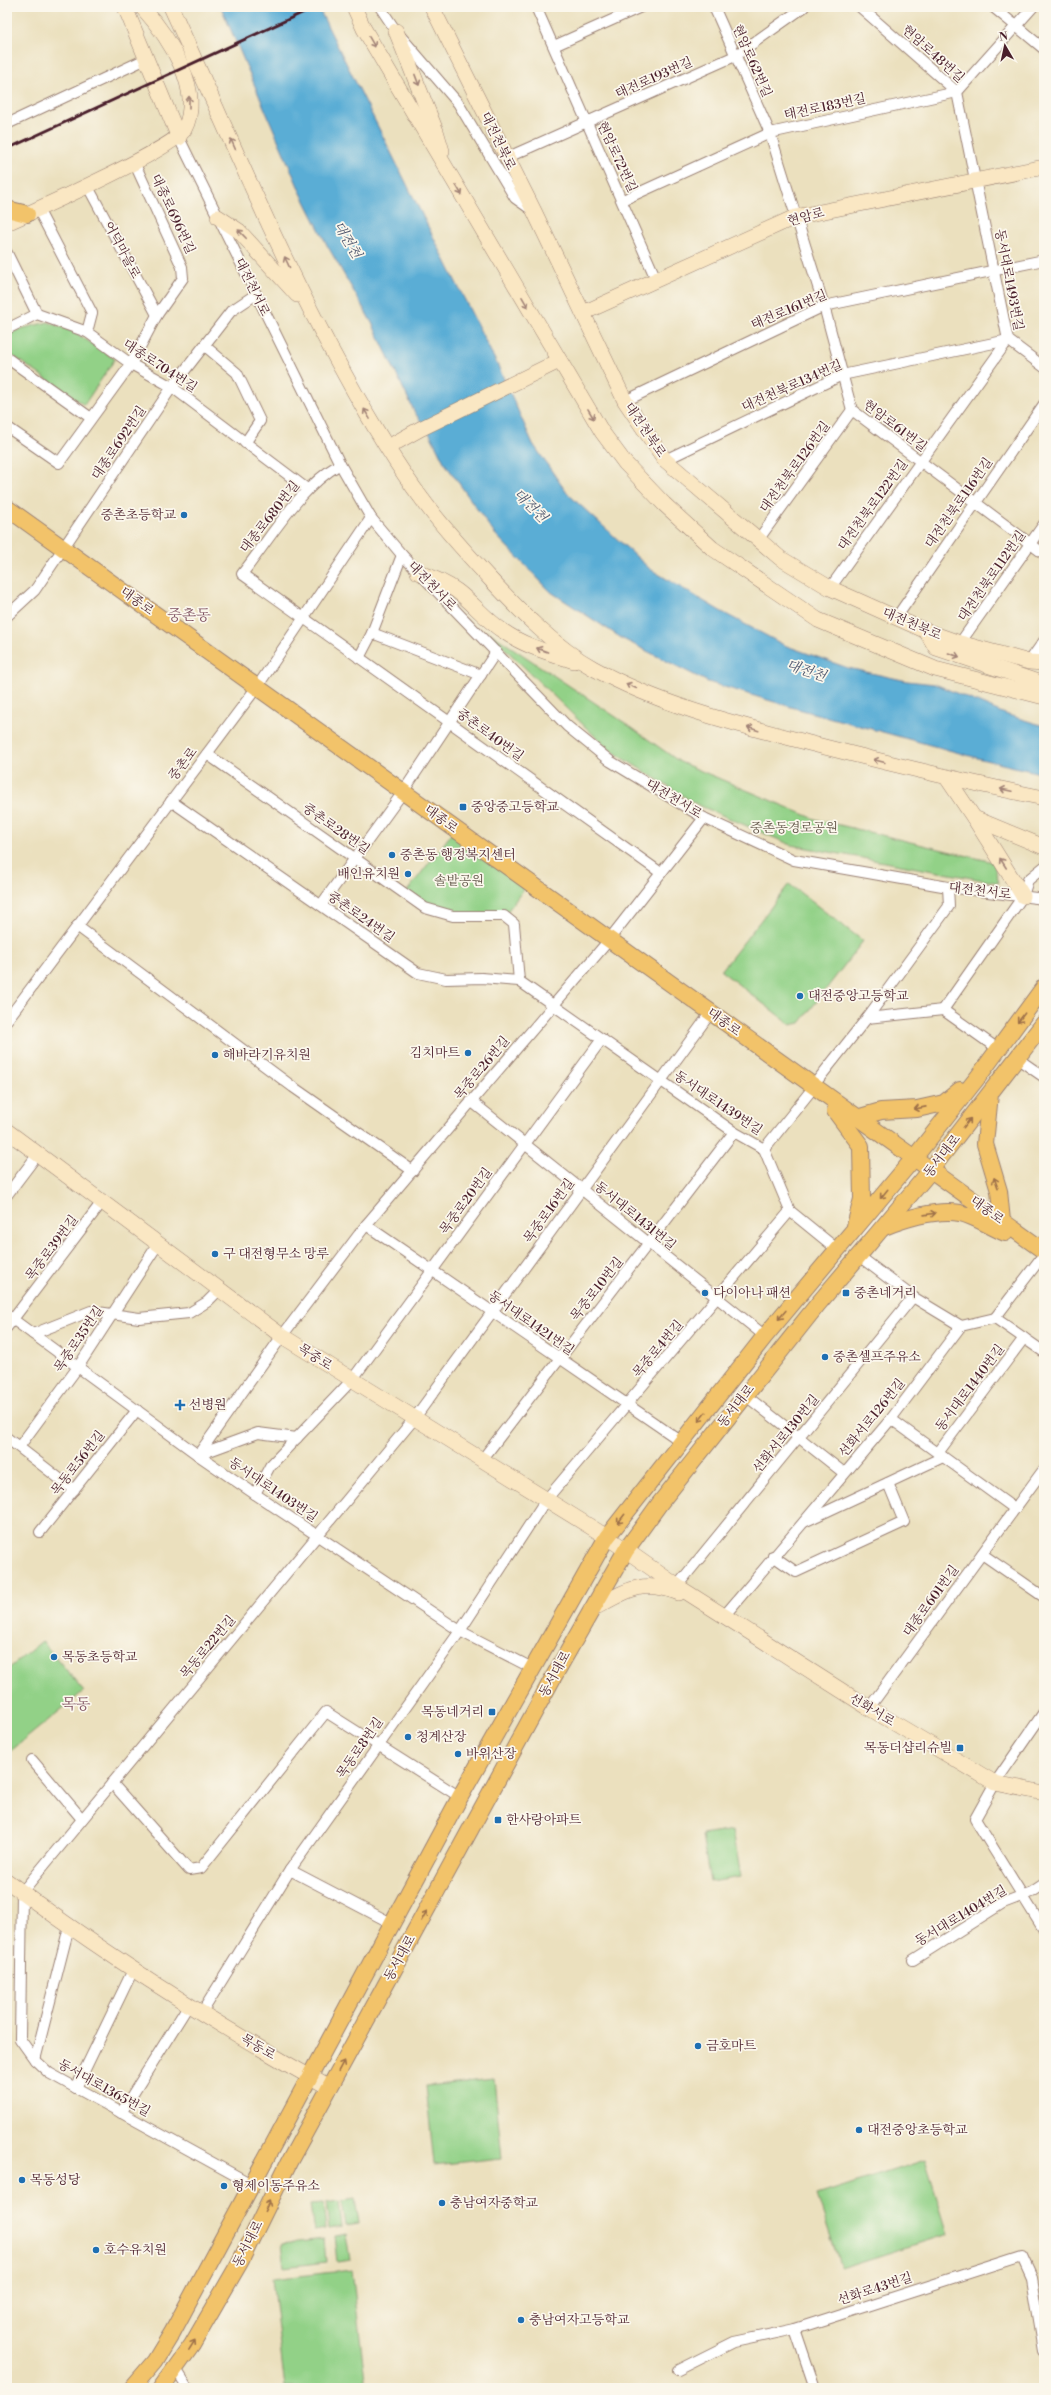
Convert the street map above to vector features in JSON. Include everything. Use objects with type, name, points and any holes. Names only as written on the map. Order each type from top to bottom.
[{"type":"main road","name":"대전천서로","points":[[125,7],[179,138]]},
{"type":"main road","points":[[7,223],[134,162],[179,138],[185,130],[188,117],[189,99],[186,77],[163,32],[142,7]]},
{"type":"main road","points":[[354,7],[364,29],[602,432],[625,462],[664,504],[712,548],[818,620],[934,669],[1044,697]]},
{"type":"main road","name":"대전천북로","points":[[432,7],[625,400],[665,460],[780,558],[830,588],[926,631],[960,643],[1037,663]]},
{"type":"main road","points":[[171,11],[306,304],[367,414],[388,447],[421,498],[470,558],[512,602],[553,640],[592,668]]},
{"type":"main road","points":[[396,31],[436,131],[446,168]]},
{"type":"main road","name":"현암로","points":[[583,313],[795,217],[1044,167]]},
{"type":"main road","points":[[7,209],[33,211]]},
{"type":"main road","points":[[218,217],[239,231],[306,304]]},
{"type":"main road","points":[[388,447],[420,429],[516,384],[559,361]]},
{"type":"main road","name":"대종로","points":[[7,508],[61,553],[811,1090],[835,1111],[929,1173],[1043,1257]]},
{"type":"main road","name":"대종로","points":[[7,521],[61,553]]},
{"type":"main road","points":[[418,572],[446,583],[504,632],[529,645],[592,668],[644,692],[698,712],[761,731],[947,778],[1044,798]]},
{"type":"main road","points":[[926,631],[936,648],[1044,684]]},
{"type":"main road","points":[[947,778],[1023,896]]},
{"type":"main road","points":[[974,818],[1044,847]]},
{"type":"main road","name":"대종로","points":[[606,943],[706,1019],[811,1090],[858,1118],[911,1161]]},
{"type":"main road","name":"동서대로","points":[[132,2388],[155,2361],[172,2333],[460,1797],[534,1670],[607,1537],[765,1336],[853,1232],[978,1077],[1044,987]]},
{"type":"main road","name":"동서대로","points":[[161,2388],[176,2369],[240,2262],[289,2162],[591,1610],[626,1550],[660,1503],[745,1395],[879,1230],[929,1173],[1018,1059],[1044,1022]]},
{"type":"main road","points":[[858,1118],[881,1111],[917,1109],[944,1103],[978,1077]]},
{"type":"main road","points":[[879,1230],[903,1219],[931,1214],[960,1213],[1004,1227],[999,1191],[985,1144],[990,1094]]},
{"type":"main road","points":[[835,1111],[861,1146],[862,1199],[853,1232]]},
{"type":"main road","name":"목중로","points":[[7,1131],[282,1336],[545,1501],[607,1537]]},
{"type":"main road","name":"선화서로","points":[[607,1537],[701,1602],[869,1708],[995,1783],[1044,1793]]},
{"type":"main road","points":[[591,1610],[631,1589],[653,1585],[701,1602]]},
{"type":"main road","name":"목동로","points":[[7,1881],[14,1893],[69,1927],[188,2006],[330,2088]]},
{"type":"street","points":[[380,7],[396,31],[458,103],[515,198],[534,212]]},
{"type":"street","name":"현암로72번길","points":[[536,7],[586,123],[623,200],[656,279]]},
{"type":"street","points":[[554,46],[641,7]]},
{"type":"street","name":"현암로62번길","points":[[714,7],[770,133],[795,217]]},
{"type":"street","name":"태전로193번길","points":[[506,158],[735,56],[804,7]]},
{"type":"street","name":"현암로48번길","points":[[860,7],[957,92],[976,181]]},
{"type":"street","points":[[993,7],[1044,50]]},
{"type":"street","points":[[957,92],[1033,7]]},
{"type":"street","points":[[7,124],[146,59]]},
{"type":"street","name":"태전로183번길","points":[[623,200],[770,133],[957,92]]},
{"type":"street","name":"대전천서로","points":[[179,138],[255,295],[340,464],[371,518],[418,572],[567,726],[610,761],[704,818],[794,860],[948,887],[1044,899]]},
{"type":"street","name":"대종로696번길","points":[[7,427],[59,463],[131,364],[157,315],[183,278],[182,267],[134,162]]},
{"type":"street","name":"동서대로1493번길","points":[[976,181],[1008,340],[1044,367]]},
{"type":"street","name":"어덕마을로","points":[[87,185],[157,315]]},
{"type":"street","points":[[33,211],[92,313],[87,332]]},
{"type":"street","name":"현암로61번길","points":[[795,217],[824,306],[852,410],[1044,554]]},
{"type":"street","points":[[7,253],[10,265],[37,314],[7,329]]},
{"type":"street","name":"태전로161번길","points":[[625,400],[824,306],[1044,260]]},
{"type":"street","name":"대종로692번길","points":[[7,616],[35,590],[172,387],[231,311],[255,295]]},
{"type":"street","name":"대종로704번길","points":[[37,314],[87,332],[131,364],[172,387],[307,489]]},
{"type":"street","name":"대전천북로134번길","points":[[665,460],[842,375],[1008,340]]},
{"type":"street","name":"대전천북로122번길","points":[[830,588],[1008,340]]},
{"type":"street","points":[[205,346],[237,373],[260,421],[245,443]]},
{"type":"street","points":[[7,358],[92,418]]},
{"type":"street","name":"대전천북로116번길","points":[[896,618],[1044,404]]},
{"type":"street","name":"대전천북로126번길","points":[[758,540],[852,410]]},
{"type":"street","name":"대종로680번길","points":[[242,574],[307,489],[326,473],[340,464]]},
{"type":"street","name":"중촌로","points":[[7,1020],[254,691],[371,518]]},
{"type":"street","name":"대전천북로112번길","points":[[960,643],[1044,524]]},
{"type":"street","name":"대전천서로","points":[[359,658],[372,633],[402,555]]},
{"type":"street","name":"중촌로40번길","points":[[242,574],[661,873]]},
{"type":"street","points":[[372,633],[480,675]]},
{"type":"street","points":[[1037,663],[1044,641]]},
{"type":"street","points":[[321,905],[400,796],[496,652]]},
{"type":"street","name":"중촌로28번길","points":[[207,754],[425,908],[453,916],[504,916],[514,924],[519,981]]},
{"type":"street","name":"중촌로24번길","points":[[172,801],[418,973],[446,979],[482,978],[519,981],[553,1004]]},
{"type":"street","name":"목중로26번길","points":[[198,1455],[282,1336],[366,1225],[606,943],[704,818]]},
{"type":"street","points":[[1023,896],[1028,880],[1044,867]]},
{"type":"street","points":[[764,1149],[867,1018],[949,906],[948,887]]},
{"type":"street","name":"대전천서로","points":[[943,1010],[1023,896]]},
{"type":"street","points":[[77,926],[293,1086],[413,1171]]},
{"type":"street","name":"동서대로1439번길","points":[[553,1004],[734,1132],[764,1149],[790,1211],[838,1250]]},
{"type":"street","points":[[867,1018],[943,1010],[998,1049]]},
{"type":"street","name":"목중로16번길","points":[[414,1419],[706,1019]]},
{"type":"street","name":"목중로20번길","points":[[255,1494],[270,1466],[352,1380],[602,1039]]},
{"type":"street","points":[[1018,1059],[1044,1077]]},
{"type":"street","name":"동서대로1431번길","points":[[471,1101],[765,1336]]},
{"type":"street","name":"목중로10번길","points":[[481,1461],[734,1132]]},
{"type":"street","points":[[7,1195],[38,1154]]},
{"type":"street","name":"목중로39번길","points":[[9,1321],[102,1202]]},
{"type":"street","name":"목중로4번길","points":[[545,1501],[628,1405],[790,1211]]},
{"type":"street","name":"동서대로1421번길","points":[[366,1225],[682,1442]]},
{"type":"street","name":"목중로35번길","points":[[19,1447],[78,1367],[158,1244]]},
{"type":"street","points":[[859,1256],[914,1297],[961,1326],[995,1318],[1043,1257]]},
{"type":"street","points":[[32,1334],[90,1311],[139,1318],[189,1313],[206,1302],[219,1290]]},
{"type":"street","name":"선화서로130번길","points":[[677,1586],[800,1438],[914,1297]]},
{"type":"street","name":"동서대로1440번길","points":[[995,1318],[1044,1352]]},
{"type":"street","name":"동서대로1403번길","points":[[9,1321],[32,1334],[198,1455],[460,1631],[534,1670]]},
{"type":"street","name":"선화서로126번길","points":[[724,1616],[800,1524],[891,1419],[961,1326]]},
{"type":"street","name":"동서대로1440번길","points":[[940,1455],[1024,1338]]},
{"type":"street","points":[[745,1395],[844,1473]]},
{"type":"street","name":"목동로56번길","points":[[40,1532],[137,1410]]},
{"type":"street","name":"목동로22번길","points":[[14,1893],[82,1819],[414,1419]]},
{"type":"street","points":[[891,1419],[1015,1509]]},
{"type":"street","points":[[198,1455],[258,1433],[297,1438]]},
{"type":"street","points":[[7,1438],[74,1490]]},
{"type":"street","name":"선화서로126번길","points":[[800,1524],[888,1483],[940,1455]]},
{"type":"street","name":"대종로601번길","points":[[869,1708],[1044,1469]]},
{"type":"street","points":[[773,1556],[796,1572],[904,1522],[888,1483]]},
{"type":"street","name":"목동로8번길","points":[[201,2014],[290,1870],[377,1745],[460,1631],[545,1501]]},
{"type":"street","points":[[982,1554],[1043,1595]]},
{"type":"street","points":[[112,1783],[189,1870],[201,1868],[326,1712],[460,1797]]},
{"type":"street","points":[[1044,1712],[995,1783],[974,1819],[1044,1930]]},
{"type":"street","points":[[32,1760],[82,1819]]},
{"type":"street","name":"동서대로","points":[[290,1870],[393,1924]]},
{"type":"street","name":"동서대로1404번길","points":[[913,1960],[1003,1902],[1022,1895],[1044,1884]]},
{"type":"street","name":"동서대로1365번길","points":[[14,1893],[20,2039],[35,2060],[49,2074],[251,2184]]},
{"type":"street","points":[[35,2060],[69,1927]]},
{"type":"street","points":[[76,2088],[133,1970]]},
{"type":"street","points":[[121,2113],[188,2006]]},
{"type":"street","name":"선화로43번길","points":[[678,2370],[734,2342],[795,2329],[1022,2256],[1032,2278],[1044,2350]]},
{"type":"street","points":[[795,2329],[815,2388]]},
{"type":"street","points":[[176,2369],[188,2388]]},
{"type":"green space","points":[[48,322],[76,333],[115,359],[84,405],[7,352],[7,335],[20,329]]},
{"type":"green space","name":"중촌동경로공원","points":[[487,631],[625,723],[680,762],[815,819],[993,862],[999,883],[791,845],[696,804],[607,748]]},
{"type":"green space","name":"솔밭공원","points":[[452,833],[526,886],[504,916],[453,916],[405,894]]},
{"type":"green space","points":[[789,884],[863,941],[800,1023],[791,1025],[721,971]]},
{"type":"green space","points":[[42,1641],[84,1691],[7,1754],[7,1670]]},
{"type":"green space","points":[[733,1830],[741,1877],[710,1882],[702,1835]]},
{"type":"green space","points":[[494,2079],[502,2158],[434,2165],[426,2086]]},
{"type":"green space","points":[[925,2160],[948,2234],[841,2268],[817,2195]]},
{"type":"green space","points":[[355,2199],[359,2224],[346,2226],[342,2201]]},
{"type":"green space","points":[[339,2201],[342,2227],[329,2229],[326,2203]]},
{"type":"green space","points":[[323,2204],[326,2229],[314,2231],[310,2205]]},
{"type":"green space","points":[[346,2234],[350,2260],[337,2262],[334,2236]]},
{"type":"green space","points":[[324,2239],[326,2262],[284,2267],[281,2244]]},
{"type":"green space","points":[[352,2270],[366,2388],[285,2388],[272,2279]]},
{"type":"water","name":"대전천","points":[[221,7],[318,7],[499,368],[533,444],[567,493],[650,569],[722,612],[784,645],[848,668],[907,681],[935,684],[1005,714],[1044,726],[1044,774],[985,760],[791,707],[708,682],[623,639],[551,592],[494,533],[444,462],[430,434],[415,413],[372,323],[327,245],[300,191]]},
{"type":"railway","points":[[7,149],[315,7]]},
{"type":"place","name":"중촌초등학교","points":[[184,515]]},
{"type":"place","name":"중앙중고등학교","points":[[463,807]]},
{"type":"place","name":"중촌동 행정복지센터","points":[[392,855]]},
{"type":"place","name":"배인유치원","points":[[408,874]]},
{"type":"place","name":"대전중앙고등학교","points":[[800,996]]},
{"type":"place","name":"김치마트","points":[[468,1053]]},
{"type":"place","name":"해바라기유치원","points":[[215,1055]]},
{"type":"place","name":"구 대전형무소 망루","points":[[215,1254]]},
{"type":"place","name":"다이아나 패션","points":[[705,1293]]},
{"type":"place","name":"중촌네거리","points":[[846,1293]]},
{"type":"place","name":"중촌셀프주유소","points":[[825,1357]]},
{"type":"place","name":"선병원","points":[[180,1405]]},
{"type":"place","name":"목동초등학교","points":[[54,1657]]},
{"type":"place","name":"목동네거리","points":[[492,1712]]},
{"type":"place","name":"청계산장","points":[[408,1737]]},
{"type":"place","name":"목동더샵리슈빌","points":[[960,1748]]},
{"type":"place","name":"바위산장","points":[[458,1754]]},
{"type":"place","name":"한사랑아파트","points":[[498,1820]]},
{"type":"place","name":"금호마트","points":[[698,2046]]},
{"type":"place","name":"대전중앙초등학교","points":[[859,2130]]},
{"type":"place","name":"목동성당","points":[[22,2180]]},
{"type":"place","name":"형제이동주유소","points":[[224,2186]]},
{"type":"place","name":"충남여자중학교","points":[[442,2203]]},
{"type":"place","name":"호수유치원","points":[[96,2250]]},
{"type":"place","name":"충남여자고등학교","points":[[521,2320]]},
{"type":"district","name":"중촌동","points":[[189,615]]},
{"type":"district","name":"목동","points":[[76,1704]]}]
